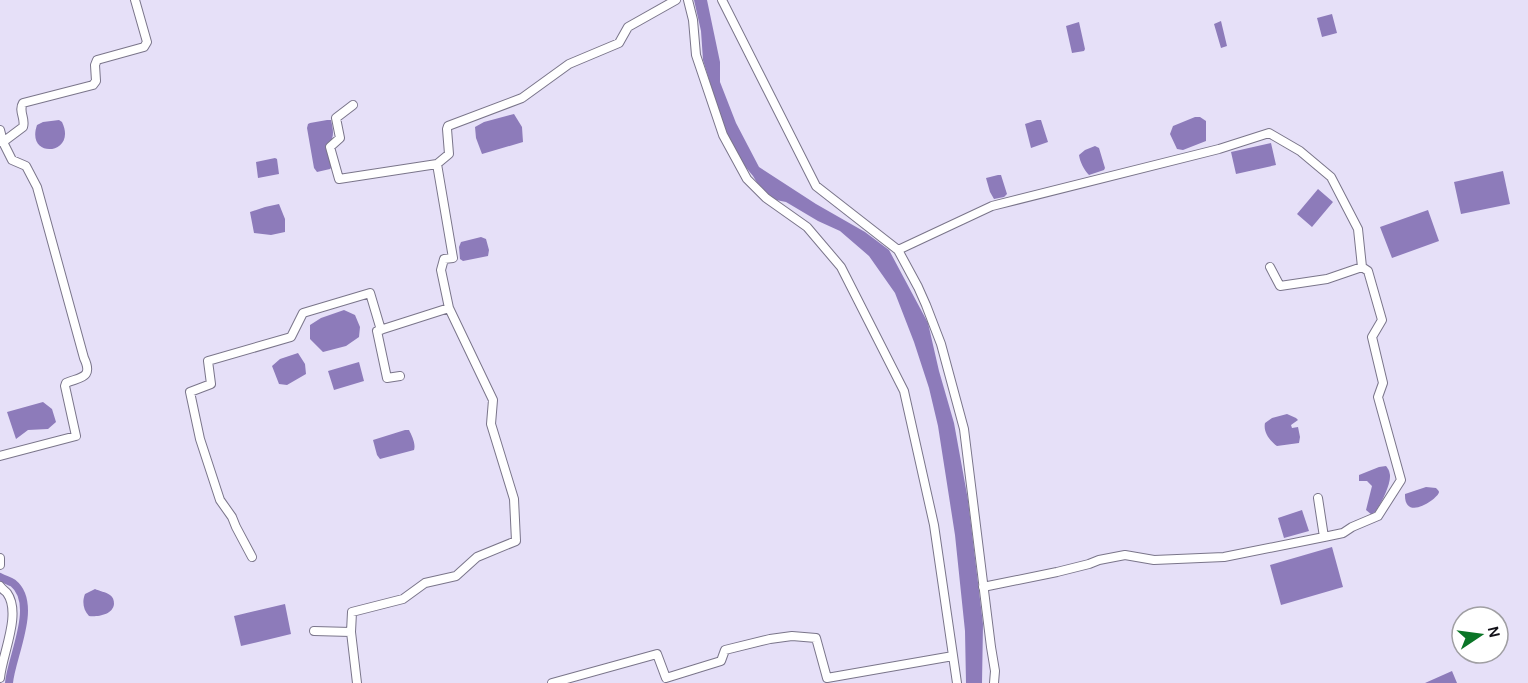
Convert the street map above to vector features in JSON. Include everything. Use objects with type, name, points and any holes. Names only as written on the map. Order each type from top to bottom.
[{"type":"street","points":[[1,142],[24,127],[21,109],[23,104],[93,85],[96,81],[97,60],[144,47],[147,42],[135,0]]},
{"type":"street","points":[[353,105],[336,118],[340,138],[330,147],[339,179],[437,164],[449,154],[448,126],[522,98],[568,64],[619,43],[628,27],[676,0]]},
{"type":"street","points":[[688,0],[693,20],[696,55],[723,135],[747,179],[766,198],[807,227],[841,267],[904,392],[934,525],[957,683]]},
{"type":"street","points":[[722,0],[816,186],[898,250],[926,305],[941,344],[964,429],[995,671],[994,683]]},
{"type":"street","points":[[0,130],[1,142],[12,160],[26,166],[37,187],[87,364],[86,375],[83,378],[69,381],[65,386],[76,436],[0,456]]},
{"type":"street","points":[[898,250],[992,206],[1219,149],[1269,133],[1300,151],[1331,177],[1358,229],[1362,267],[1368,271],[1382,320],[1372,337],[1383,382],[1378,397],[1401,480],[1378,516],[1343,533],[1224,557],[1154,561],[1125,555],[1058,572],[983,587]]},
{"type":"street","points":[[357,683],[351,632],[352,612],[403,599],[425,583],[456,576],[477,557],[516,541],[514,499],[491,424],[493,400],[449,308],[441,270],[444,260],[453,258],[437,164]]},
{"type":"street","points":[[1270,267],[1280,286],[1327,279],[1362,267]]},
{"type":"street","points":[[252,557],[232,517],[220,500],[200,440],[190,392],[211,384],[208,361],[291,337],[303,313],[370,293],[381,330]]},
{"type":"street","points":[[400,376],[387,378],[377,331],[449,308]]},
{"type":"street","points":[[1318,498],[1324,537]]},
{"type":"street","points":[[0,558],[0,565]]},
{"type":"street","points":[[0,586],[8,594],[13,613],[0,678]]},
{"type":"street","points":[[314,631],[351,632]]},
{"type":"street","points":[[552,683],[657,654],[666,678],[721,661],[725,650],[792,636],[816,638],[827,678],[953,657]]},
{"type":"shaded area","points":[[694,0],[707,0],[720,62],[720,82],[736,123],[759,167],[865,232],[889,250],[928,323],[954,423],[968,500],[983,624],[982,683],[966,683],[965,631],[955,535],[938,426],[929,388],[895,293],[869,256],[840,231],[786,202],[766,198],[753,176],[739,159],[724,128],[703,60],[701,31]]},
{"type":"shaded area","points":[[1332,14],[1337,33],[1322,37],[1317,18]]},
{"type":"shaded area","points":[[1221,21],[1227,46],[1221,48],[1214,24]]},
{"type":"shaded area","points":[[1079,22],[1085,49],[1072,53],[1066,26]]},
{"type":"shaded area","points":[[514,114],[522,127],[523,142],[482,154],[475,127],[484,122]]},
{"type":"shaded area","points":[[1195,117],[1206,121],[1206,141],[1183,150],[1177,149],[1170,134],[1173,126]]},
{"type":"shaded area","points":[[59,120],[62,122],[65,133],[58,147],[44,148],[38,144],[35,136],[37,125]]},
{"type":"shaded area","points":[[331,120],[333,130],[329,144],[332,167],[317,172],[314,168],[307,128],[310,123]]},
{"type":"shaded area","points":[[1041,120],[1048,142],[1031,148],[1025,124]]},
{"type":"shaded area","points":[[1271,143],[1276,165],[1236,174],[1231,152]]},
{"type":"shaded area","points":[[1095,146],[1099,148],[1105,168],[1089,175],[1082,166],[1079,155]]},
{"type":"shaded area","points":[[275,158],[279,174],[258,178],[256,162]]},
{"type":"shaded area","points":[[1503,171],[1510,204],[1461,214],[1454,182]]},
{"type":"shaded area","points":[[1001,175],[1007,194],[994,199],[986,178]]},
{"type":"shaded area","points":[[1318,189],[1333,202],[1312,227],[1297,214]]},
{"type":"shaded area","points":[[279,204],[285,219],[285,232],[271,235],[254,233],[250,212]]},
{"type":"shaded area","points":[[1428,210],[1439,241],[1392,258],[1380,227]]},
{"type":"shaded area","points":[[481,237],[486,239],[488,256],[463,261],[460,259],[461,242]]},
{"type":"shaded area","points":[[344,310],[355,315],[360,327],[359,337],[346,346],[323,352],[310,339],[310,325],[321,318]]},
{"type":"shaded area","points":[[298,353],[305,364],[306,374],[287,385],[279,384],[272,366],[280,359]]},
{"type":"shaded area","points":[[359,362],[364,381],[334,390],[328,371]]},
{"type":"shaded area","points":[[43,402],[52,409],[56,422],[48,429],[28,430],[16,439],[7,412]]},
{"type":"shaded area","points":[[1287,414],[1298,420],[1291,425],[1292,428],[1298,427],[1299,443],[1277,446],[1268,436],[1265,423],[1272,418]]},
{"type":"shaded area","points":[[409,430],[414,450],[380,459],[373,440]]},
{"type":"shaded area","points":[[1386,466],[1390,475],[1389,485],[1372,515],[1366,510],[1372,486],[1367,481],[1359,481],[1359,475]]},
{"type":"shaded area","points":[[1426,487],[1436,488],[1439,492],[1428,503],[1415,508],[1410,507],[1406,502],[1405,494]]},
{"type":"shaded area","points":[[1302,510],[1309,531],[1284,538],[1278,518]]},
{"type":"shaded area","points":[[1332,547],[1343,587],[1281,605],[1270,565]]},
{"type":"shaded area","points":[[95,589],[111,596],[114,604],[108,613],[89,616],[84,608],[84,597],[85,594]]},
{"type":"shaded area","points":[[285,604],[291,634],[241,646],[234,616]]},
{"type":"shaded area","points":[[1452,671],[1457,683],[1425,683]]},
{"type":"waterway","points":[[0,577],[13,583],[20,592],[24,604],[22,631],[9,683]]}]
